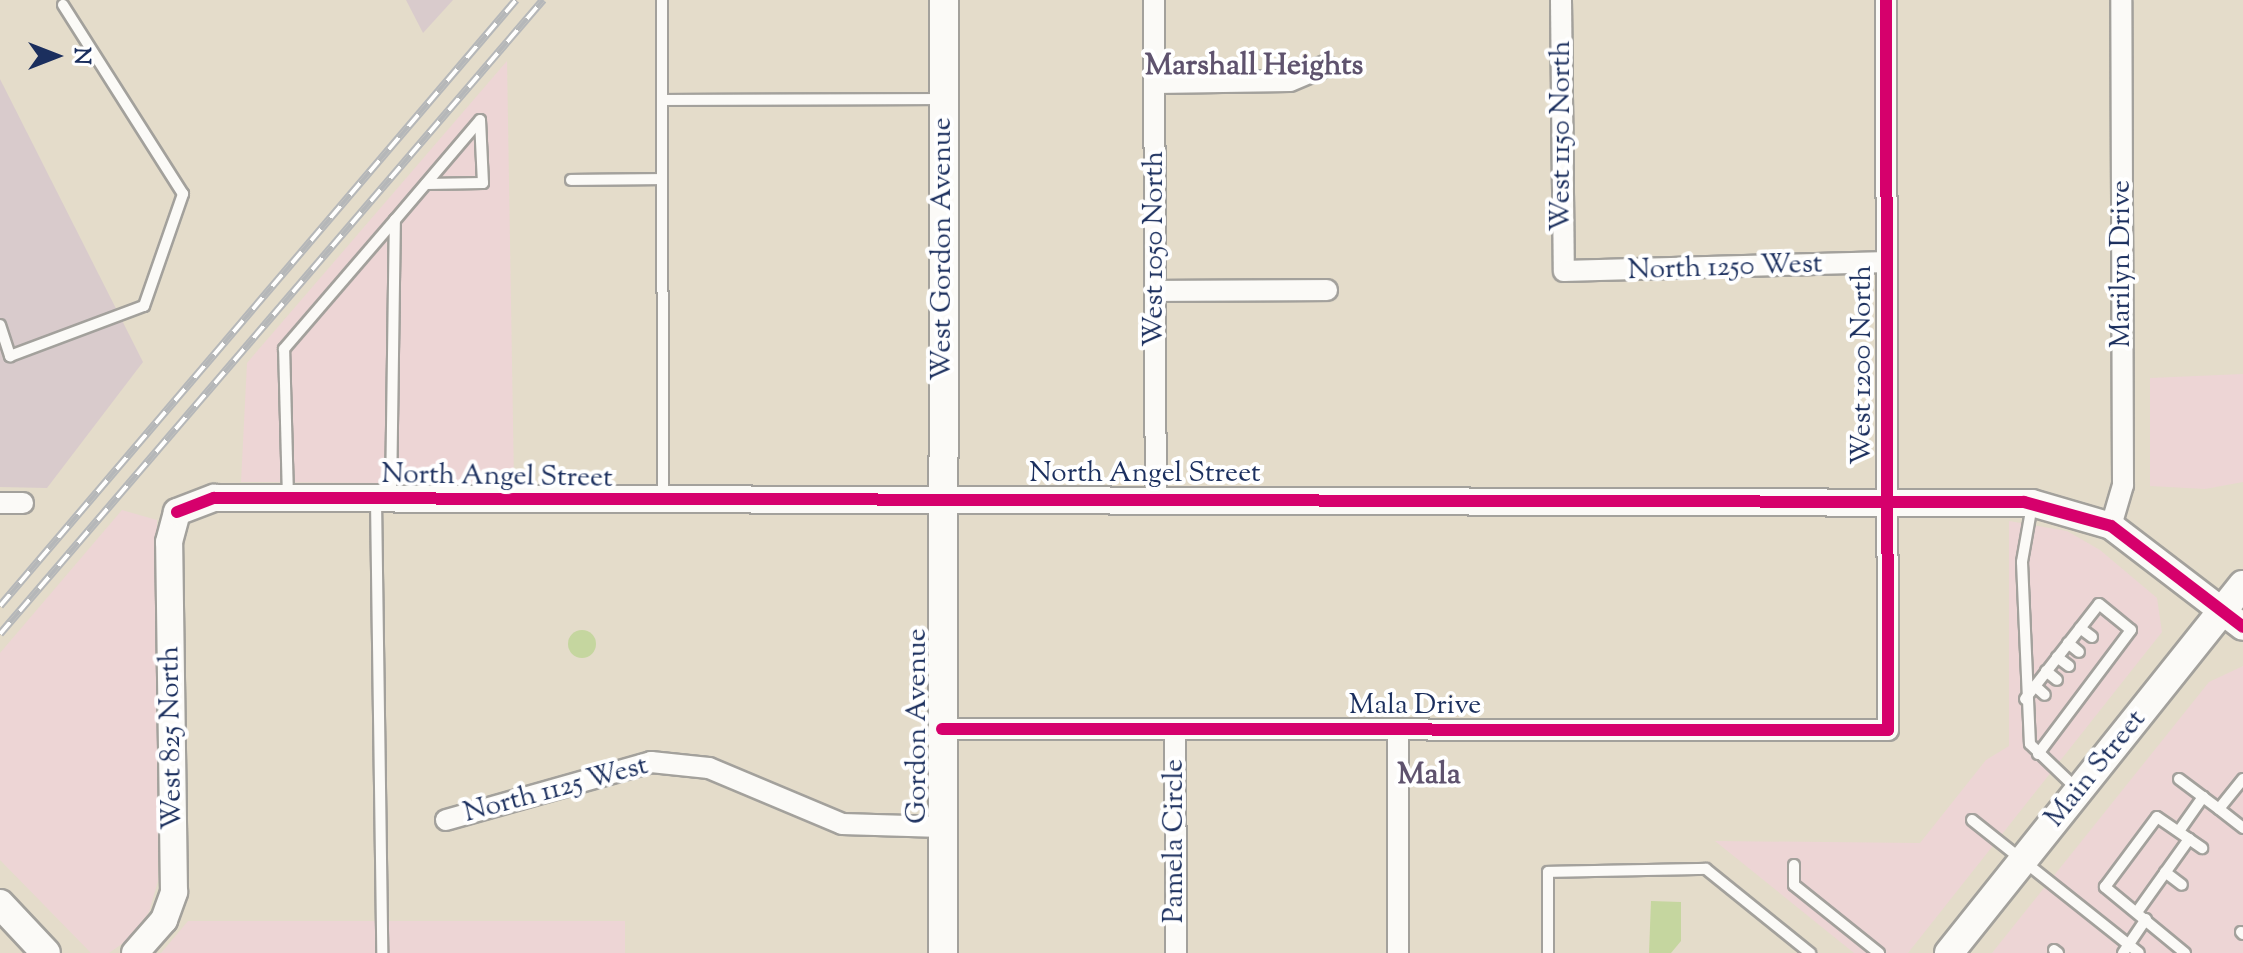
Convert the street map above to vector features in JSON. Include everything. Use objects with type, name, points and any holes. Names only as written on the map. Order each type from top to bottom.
[{"type":"main road","name":"West Gordon Avenue","points":[[941,498],[944,0]]},
{"type":"main road","name":"Gordon Avenue","points":[[941,498],[943,953]]},
{"type":"main road","name":"Main Street","points":[[1949,953],[2079,791],[2233,619],[2243,585]]},
{"type":"main road","points":[[0,904],[46,953]]},
{"type":"street","name":"West 1050 North","points":[[1154,0],[1156,498]]},
{"type":"street","name":"West 1150 North","points":[[1561,0],[1564,271]]},
{"type":"street","name":"West 1200 North","points":[[1886,0],[1888,730]]},
{"type":"street","name":"Marilyn Drive","points":[[2111,526],[2123,485],[2121,0]]},
{"type":"street","points":[[1156,83],[1290,81],[1326,66]]},
{"type":"street","name":"North 1250 West","points":[[1564,271],[1887,262]]},
{"type":"street","points":[[1155,291],[1327,290]]},
{"type":"street","name":"North Angel Street","points":[[177,512],[214,498],[662,503],[941,498],[1887,501],[2032,503],[2111,526]]},
{"type":"street","points":[[0,503],[23,503]]},
{"type":"street","name":"West 825 North","points":[[135,953],[164,920],[174,892],[169,542],[177,512]]},
{"type":"street","points":[[2111,526],[2233,619]]},
{"type":"street","name":"Mala Drive","points":[[942,729],[1888,730]]},
{"type":"street","name":"Pamela Circle","points":[[1175,729],[1176,953]]},
{"type":"street","points":[[1398,730],[1398,953]]},
{"type":"street","name":"North 1125 West","points":[[446,820],[651,762],[709,768],[842,824],[942,827]]},
{"type":"lane","points":[[662,0],[662,503]]},
{"type":"lane","points":[[0,325],[10,356],[144,306],[183,194],[63,5]]},
{"type":"lane","points":[[663,100],[944,99]]},
{"type":"lane","points":[[288,498],[284,349],[480,120],[483,183],[426,184]]},
{"type":"lane","points":[[571,180],[662,179]]},
{"type":"lane","points":[[382,953],[384,500],[395,220]]},
{"type":"lane","points":[[2032,503],[2022,562],[2025,699],[2038,754],[2079,791]]},
{"type":"lane","points":[[2025,699],[2099,604],[2131,630],[2109,651],[2075,695],[2038,754]]},
{"type":"lane","points":[[2080,628],[2092,637]]},
{"type":"lane","points":[[2068,643],[2079,652]]},
{"type":"lane","points":[[2057,657],[2069,666]]},
{"type":"lane","points":[[2046,671],[2057,680]]},
{"type":"lane","points":[[2035,686],[2045,695]]},
{"type":"lane","points":[[2179,779],[2243,828]]},
{"type":"lane","points":[[2219,809],[2243,779]]},
{"type":"lane","points":[[2179,831],[2203,797]]},
{"type":"lane","points":[[2185,953],[2105,887],[2157,817],[2202,848]]},
{"type":"lane","points":[[1972,820],[2126,949],[2139,953]]},
{"type":"lane","points":[[2126,949],[2165,872],[2189,839]]},
{"type":"lane","points":[[1794,865],[1794,885],[1879,953]]},
{"type":"lane","points":[[1548,953],[1548,872],[1706,869],[1810,953]]},
{"type":"lane","points":[[2165,872],[2182,885]]},
{"type":"shaded area","points":[[406,0],[453,0],[423,33]]},
{"type":"shaded area","points":[[507,61],[514,484],[241,482],[247,363]]},
{"type":"shaded area","points":[[0,79],[143,362],[47,488],[0,487]]},
{"type":"shaded area","points":[[2243,374],[2243,482],[2205,489],[2150,486],[2150,378]]},
{"type":"shaded area","points":[[122,510],[157,520],[158,881],[149,912],[129,939],[109,953],[91,953],[0,860],[0,653]]},
{"type":"shaded area","points":[[2009,521],[2067,531],[2100,550],[2157,598],[2162,632],[1908,953],[1854,953],[1715,841],[1920,843],[1986,760],[2009,746]]},
{"type":"shaded area","points":[[2243,666],[2243,953],[1992,953],[2209,682]]},
{"type":"shaded area","points":[[188,921],[625,921],[625,953],[161,953]]},
{"type":"green space","points":[[582,630],[592,634],[596,644],[592,654],[582,658],[572,654],[568,644],[572,634]]},
{"type":"green space","points":[[1651,901],[1681,902],[1681,941],[1671,953],[1649,953]]},
{"type":"railway","points":[[0,606],[516,0]]},
{"type":"railway","points":[[0,634],[543,0]]},
{"type":"cycle path","points":[[942,729],[1888,730],[1886,0]]},
{"type":"cycle path","points":[[177,512],[214,498],[2024,502],[2111,526],[2243,627]]},
{"type":"district","name":"Marshall Heights","points":[[1254,67]]},
{"type":"district","name":"Mala","points":[[1429,776]]}]
